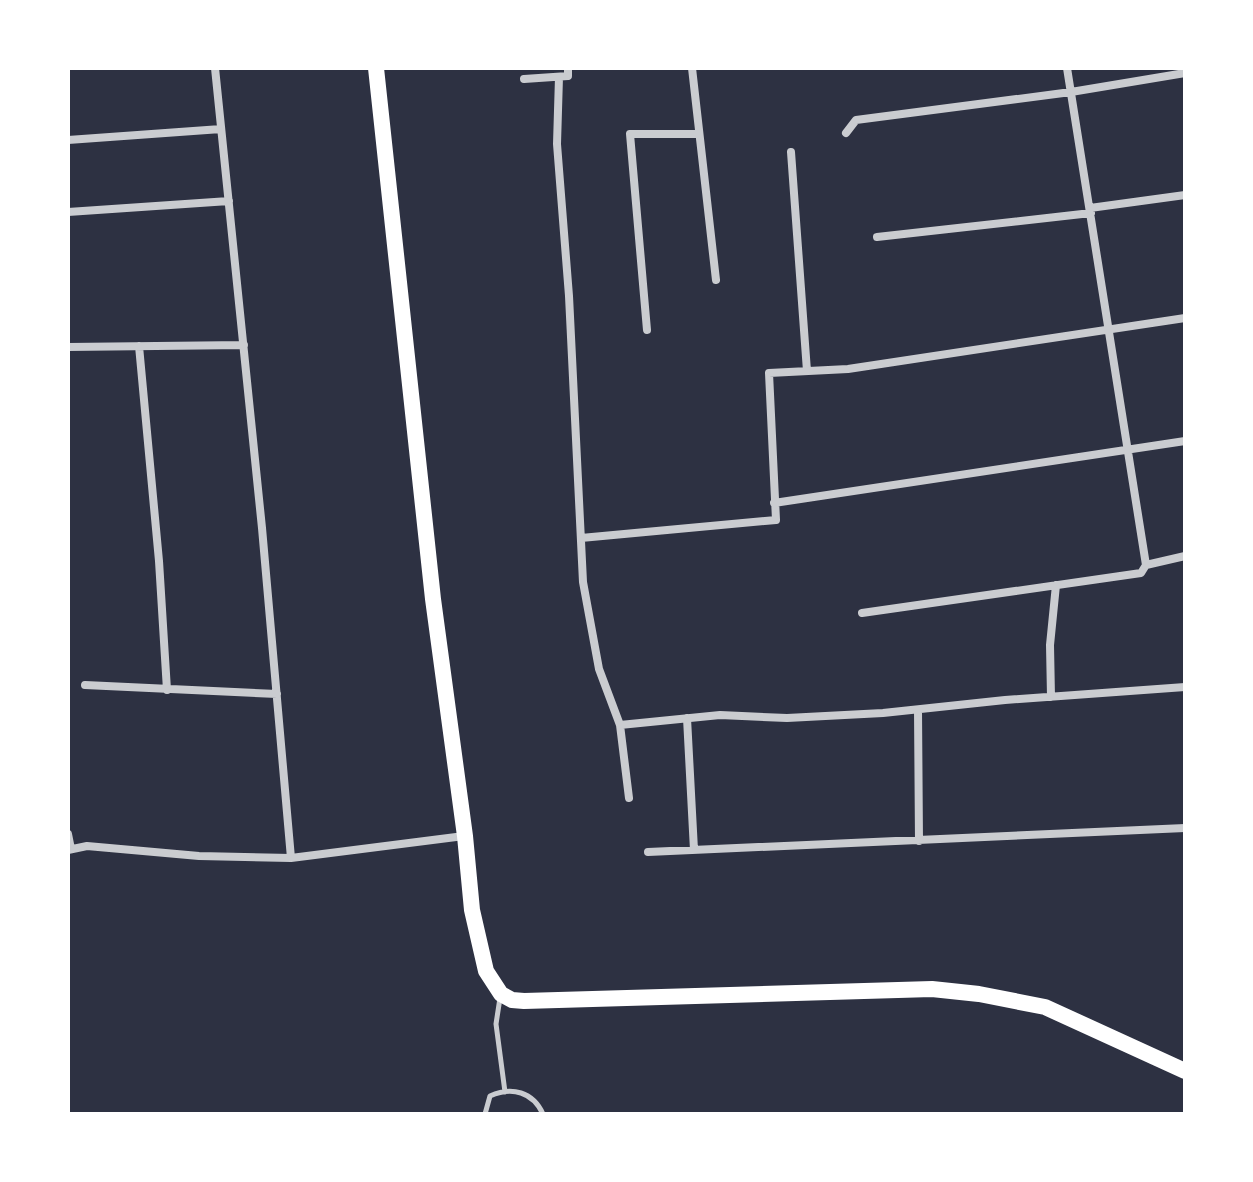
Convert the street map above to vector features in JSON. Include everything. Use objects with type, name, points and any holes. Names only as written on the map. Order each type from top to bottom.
[{"type":"main road","points":[[376,68],[431,584],[472,910],[486,971],[501,994],[512,1000],[524,1001],[804,991],[932,989],[963,992],[1045,1007],[1185,1071]]},
{"type":"street","points":[[215,68],[291,858]]},
{"type":"street","points":[[524,79],[568,76],[568,68]]},
{"type":"street","points":[[692,68],[716,280]]},
{"type":"street","points":[[862,613],[1141,573],[1146,565],[1067,68]]},
{"type":"street","points":[[846,133],[856,120],[1071,92],[1185,73]]},
{"type":"street","points":[[559,77],[557,144],[569,296],[583,582],[599,669],[620,725],[629,798]]},
{"type":"street","points":[[68,140],[221,129]]},
{"type":"street","points":[[647,330],[630,134],[699,134]]},
{"type":"street","points":[[791,152],[807,371]]},
{"type":"street","points":[[877,237],[1185,195]]},
{"type":"street","points":[[68,212],[229,201]]},
{"type":"street","points":[[581,538],[776,520],[769,373],[848,369],[1185,318]]},
{"type":"street","points":[[68,347],[244,345]]},
{"type":"street","points":[[139,346],[159,561],[167,690]]},
{"type":"street","points":[[774,503],[1185,441]]},
{"type":"street","points":[[1146,565],[1185,556]]},
{"type":"street","points":[[1051,697],[1050,645],[1056,585]]},
{"type":"street","points":[[85,685],[277,694]]},
{"type":"street","points":[[620,725],[720,715],[787,718],[918,710],[1185,687]]},
{"type":"street","points":[[918,710],[919,841]]},
{"type":"street","points":[[687,718],[694,850]]},
{"type":"street","points":[[648,852],[1185,828]]},
{"type":"street","points":[[68,834],[70,849],[87,846],[199,856],[291,858],[465,836]]},
{"type":"lane","points":[[501,994],[496,1024],[505,1092]]},
{"type":"lane","points":[[485,1114],[490,1096],[505,1092],[523,1092],[534,1098],[543,1114]]}]
